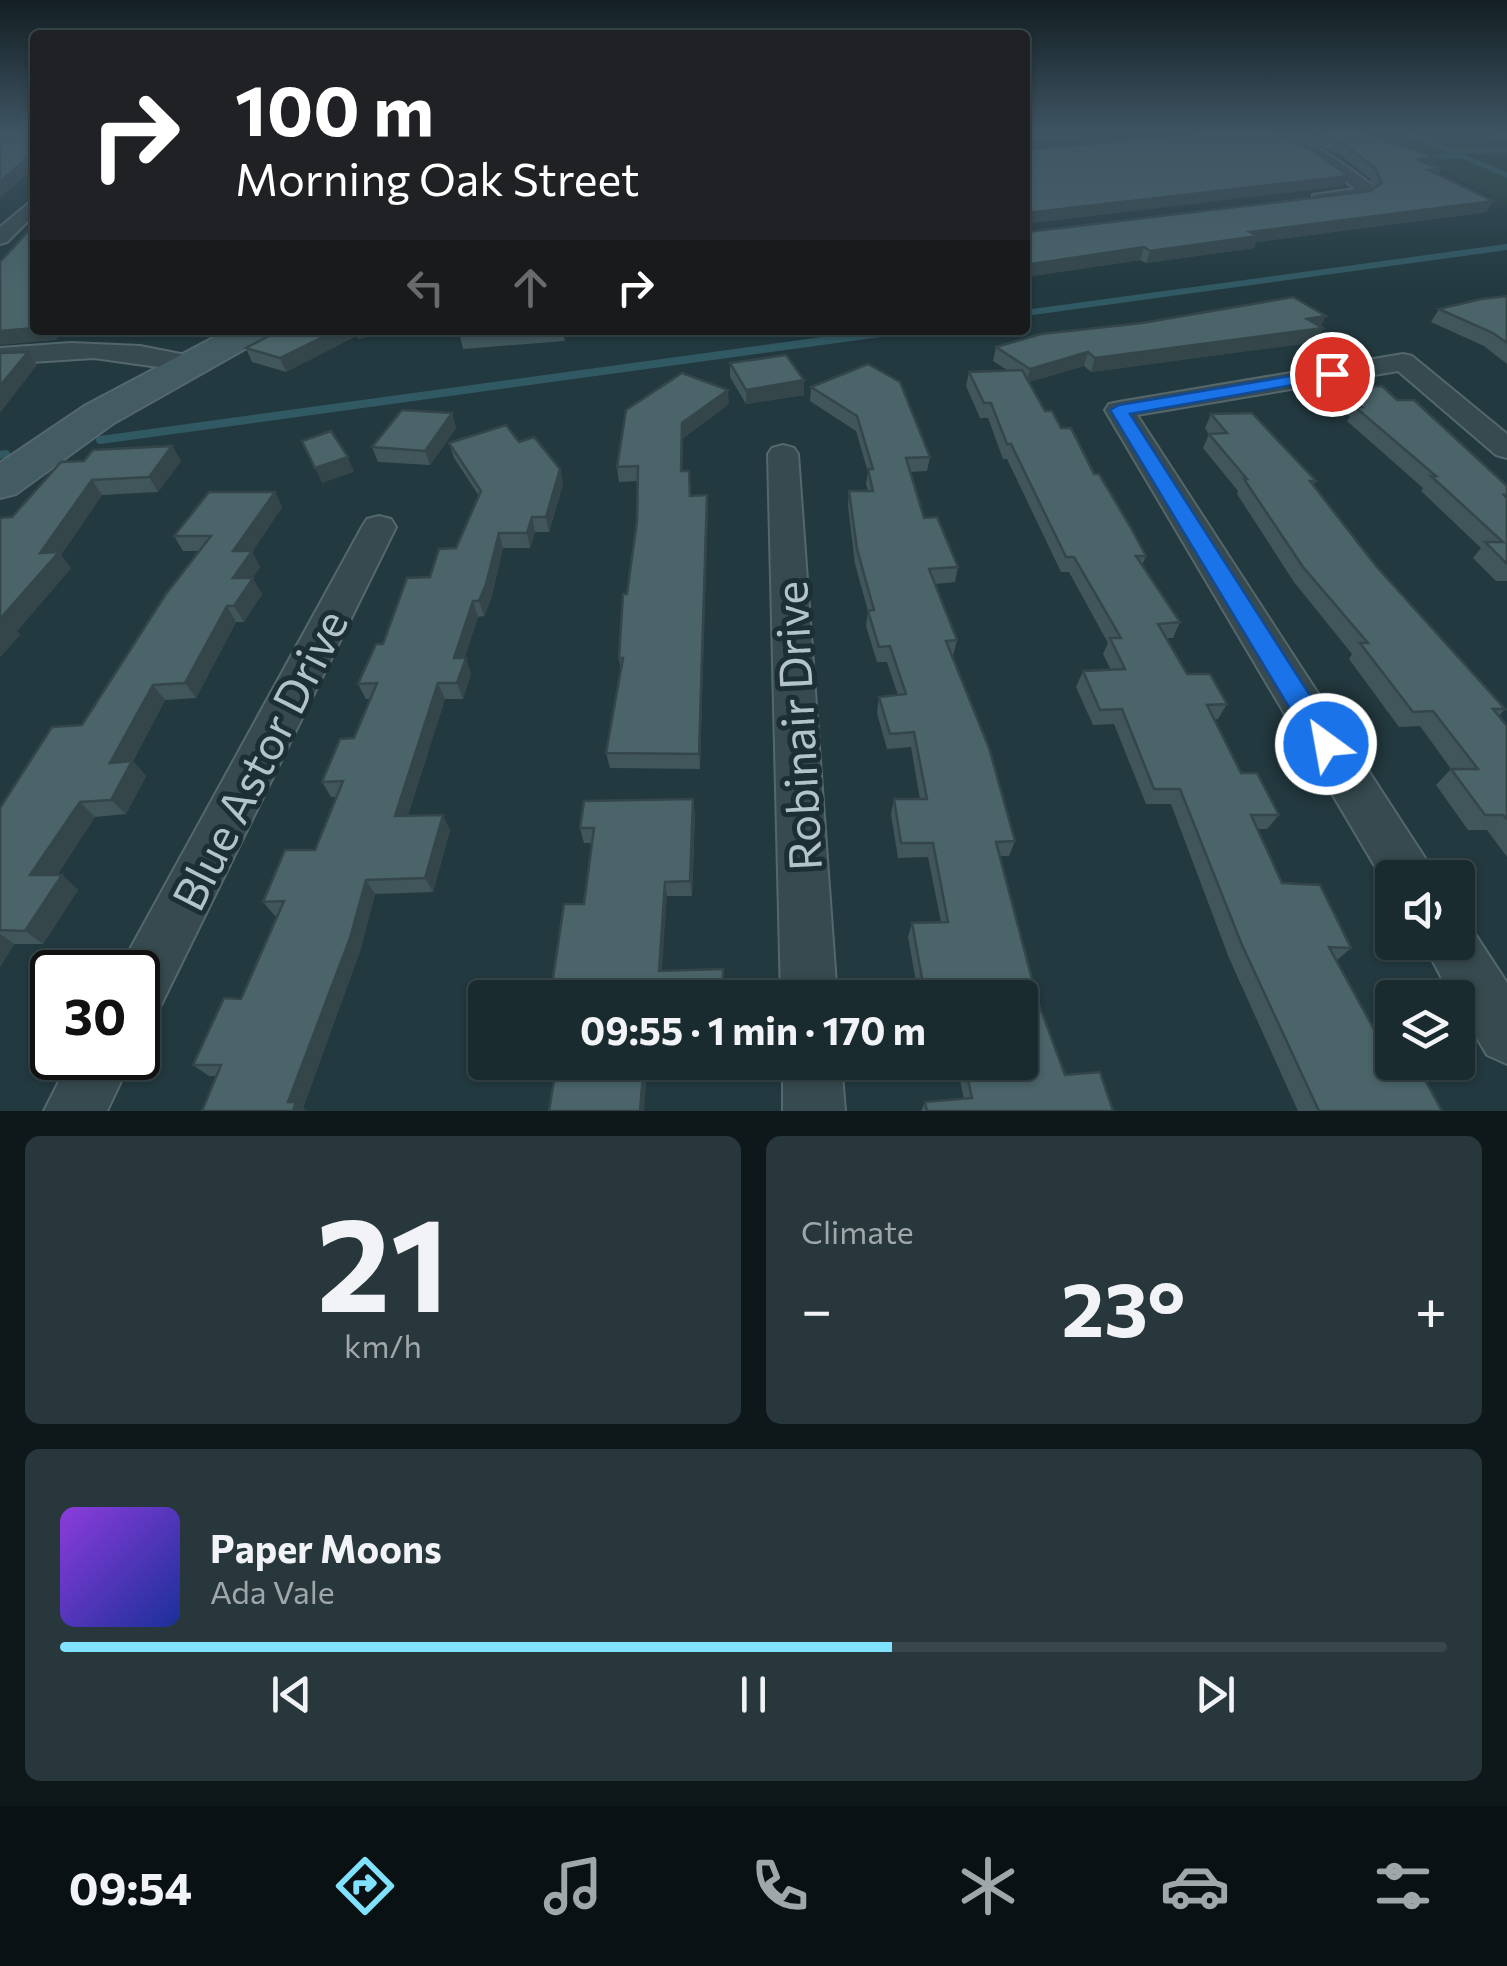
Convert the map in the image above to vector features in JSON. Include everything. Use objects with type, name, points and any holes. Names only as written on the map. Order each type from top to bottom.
[{"type":"street","points":[[1292,202],[1364,193],[1362,183]]},
{"type":"street","points":[[0,238],[30,209]]},
{"type":"street","points":[[0,484],[100,414],[186,363],[244,335]]},
{"type":"street","points":[[0,356],[98,349],[132,351],[186,363]]},
{"type":"street","points":[[1398,860],[1119,410],[1403,362],[1507,449]]},
{"type":"street","name":"Robinair Drive","points":[[783,454],[808,980]]},
{"type":"street","name":"Blue Astor Drive","points":[[159,950],[379,526]]},
{"type":"street","points":[[1460,960],[1507,1036]]},
{"type":"street","points":[[75,1111],[91,1080]]},
{"type":"street","points":[[813,1080],[814,1111]]},
{"type":"green space","points":[[1466,183],[1507,183],[1507,206]]},
{"type":"building","points":[[1030,183],[1289,183],[1030,213]]},
{"type":"building","points":[[1382,183],[1456,183],[1493,201],[1250,232],[1258,236],[1150,251],[1144,247],[1030,264],[1030,232],[1370,191]]},
{"type":"building","points":[[30,229],[30,328],[0,331],[0,262]]},
{"type":"building","points":[[1507,296],[1507,343],[1439,309],[1481,299]]},
{"type":"building","points":[[1293,297],[1326,316],[1307,319],[1323,328],[1095,358],[1088,352],[1030,369],[996,347],[1041,334],[1142,323]]},
{"type":"building","points":[[271,335],[327,335],[280,358],[246,348]]},
{"type":"building","points":[[28,352],[0,386],[0,353]]},
{"type":"building","points":[[786,355],[804,380],[746,390],[730,363]]},
{"type":"building","points":[[868,364],[900,382],[930,457],[906,458],[924,518],[937,517],[958,567],[929,569],[957,640],[946,641],[989,748],[1015,841],[996,842],[1032,980],[922,980],[912,923],[948,922],[933,843],[901,843],[894,799],[927,799],[914,732],[890,734],[879,697],[906,694],[890,646],[879,647],[868,611],[874,610],[857,549],[849,491],[873,491],[868,469],[873,469],[857,416],[811,387]]},
{"type":"building","points":[[1022,370],[1045,411],[1052,411],[1061,428],[1071,428],[1094,474],[1099,474],[1146,556],[1136,556],[1180,622],[1158,624],[1187,674],[1210,674],[1227,704],[1207,705],[1241,773],[1257,773],[1279,815],[1251,815],[1282,883],[1320,885],[1351,948],[1329,947],[1375,1031],[1375,1080],[1425,1080],[1442,1111],[1319,1111],[1242,945],[1180,789],[1154,789],[1122,709],[1100,710],[1083,671],[1125,669],[1110,638],[1121,638],[1074,557],[1066,557],[1011,444],[1007,444],[991,403],[984,403],[969,372]]},
{"type":"building","points":[[682,373],[728,390],[682,423],[681,471],[689,471],[690,496],[707,495],[699,754],[606,753],[623,658],[619,658],[623,594],[627,594],[637,521],[638,466],[617,467],[626,410]]},
{"type":"building","points":[[1382,386],[1397,400],[1414,400],[1507,486],[1507,564],[1485,542],[1503,542],[1431,476],[1436,476],[1355,407],[1362,407],[1341,387]]},
{"type":"building","points":[[402,410],[452,413],[425,451],[372,447]]},
{"type":"building","points":[[1252,413],[1316,481],[1310,481],[1376,566],[1505,709],[1493,709],[1507,726],[1507,819],[1503,815],[1485,815],[1451,769],[1478,769],[1433,711],[1413,712],[1360,643],[1368,643],[1303,567],[1247,479],[1209,434],[1227,433],[1211,414]]},
{"type":"building","points":[[506,425],[519,442],[534,437],[560,469],[546,517],[532,517],[527,533],[499,533],[486,584],[479,601],[473,601],[454,658],[466,658],[457,683],[438,683],[395,816],[443,815],[425,878],[366,880],[350,938],[288,1102],[296,1102],[293,1111],[202,1111],[221,1065],[193,1065],[224,998],[241,999],[284,901],[263,902],[285,850],[315,850],[343,781],[322,782],[340,739],[354,738],[377,683],[358,684],[376,644],[383,644],[407,578],[430,577],[439,549],[456,548],[481,491],[449,443]]},
{"type":"building","points":[[331,431],[348,457],[315,468],[302,441]]},
{"type":"building","points":[[172,446],[149,477],[92,480],[40,553],[59,552],[0,619],[0,518],[12,517],[61,462],[84,461],[93,450]]},
{"type":"building","points":[[209,492],[275,492],[233,551],[252,551],[233,578],[253,578],[234,606],[227,606],[185,683],[153,685],[110,763],[132,761],[111,800],[80,802],[30,875],[62,875],[25,931],[0,930],[0,808],[52,727],[82,725],[166,594],[211,536],[174,536]]},
{"type":"building","points":[[693,799],[690,881],[665,882],[659,971],[723,969],[723,980],[553,980],[564,904],[584,904],[594,828],[580,828],[584,801]]},
{"type":"building","points":[[1038,1002],[1065,1075],[1100,1072],[1113,1111],[927,1111],[925,1102],[972,1098],[968,1080],[1038,1080]]},
{"type":"building","points":[[554,1080],[643,1080],[640,1111],[549,1111]]},
{"type":"waterway","points":[[1030,312],[1507,247]]},
{"type":"waterway","points":[[100,440],[866,335]]},
{"type":"waterway","points":[[0,455],[6,454]]},
{"type":"route","points":[[1326,744],[1119,410],[1332,374]]}]
